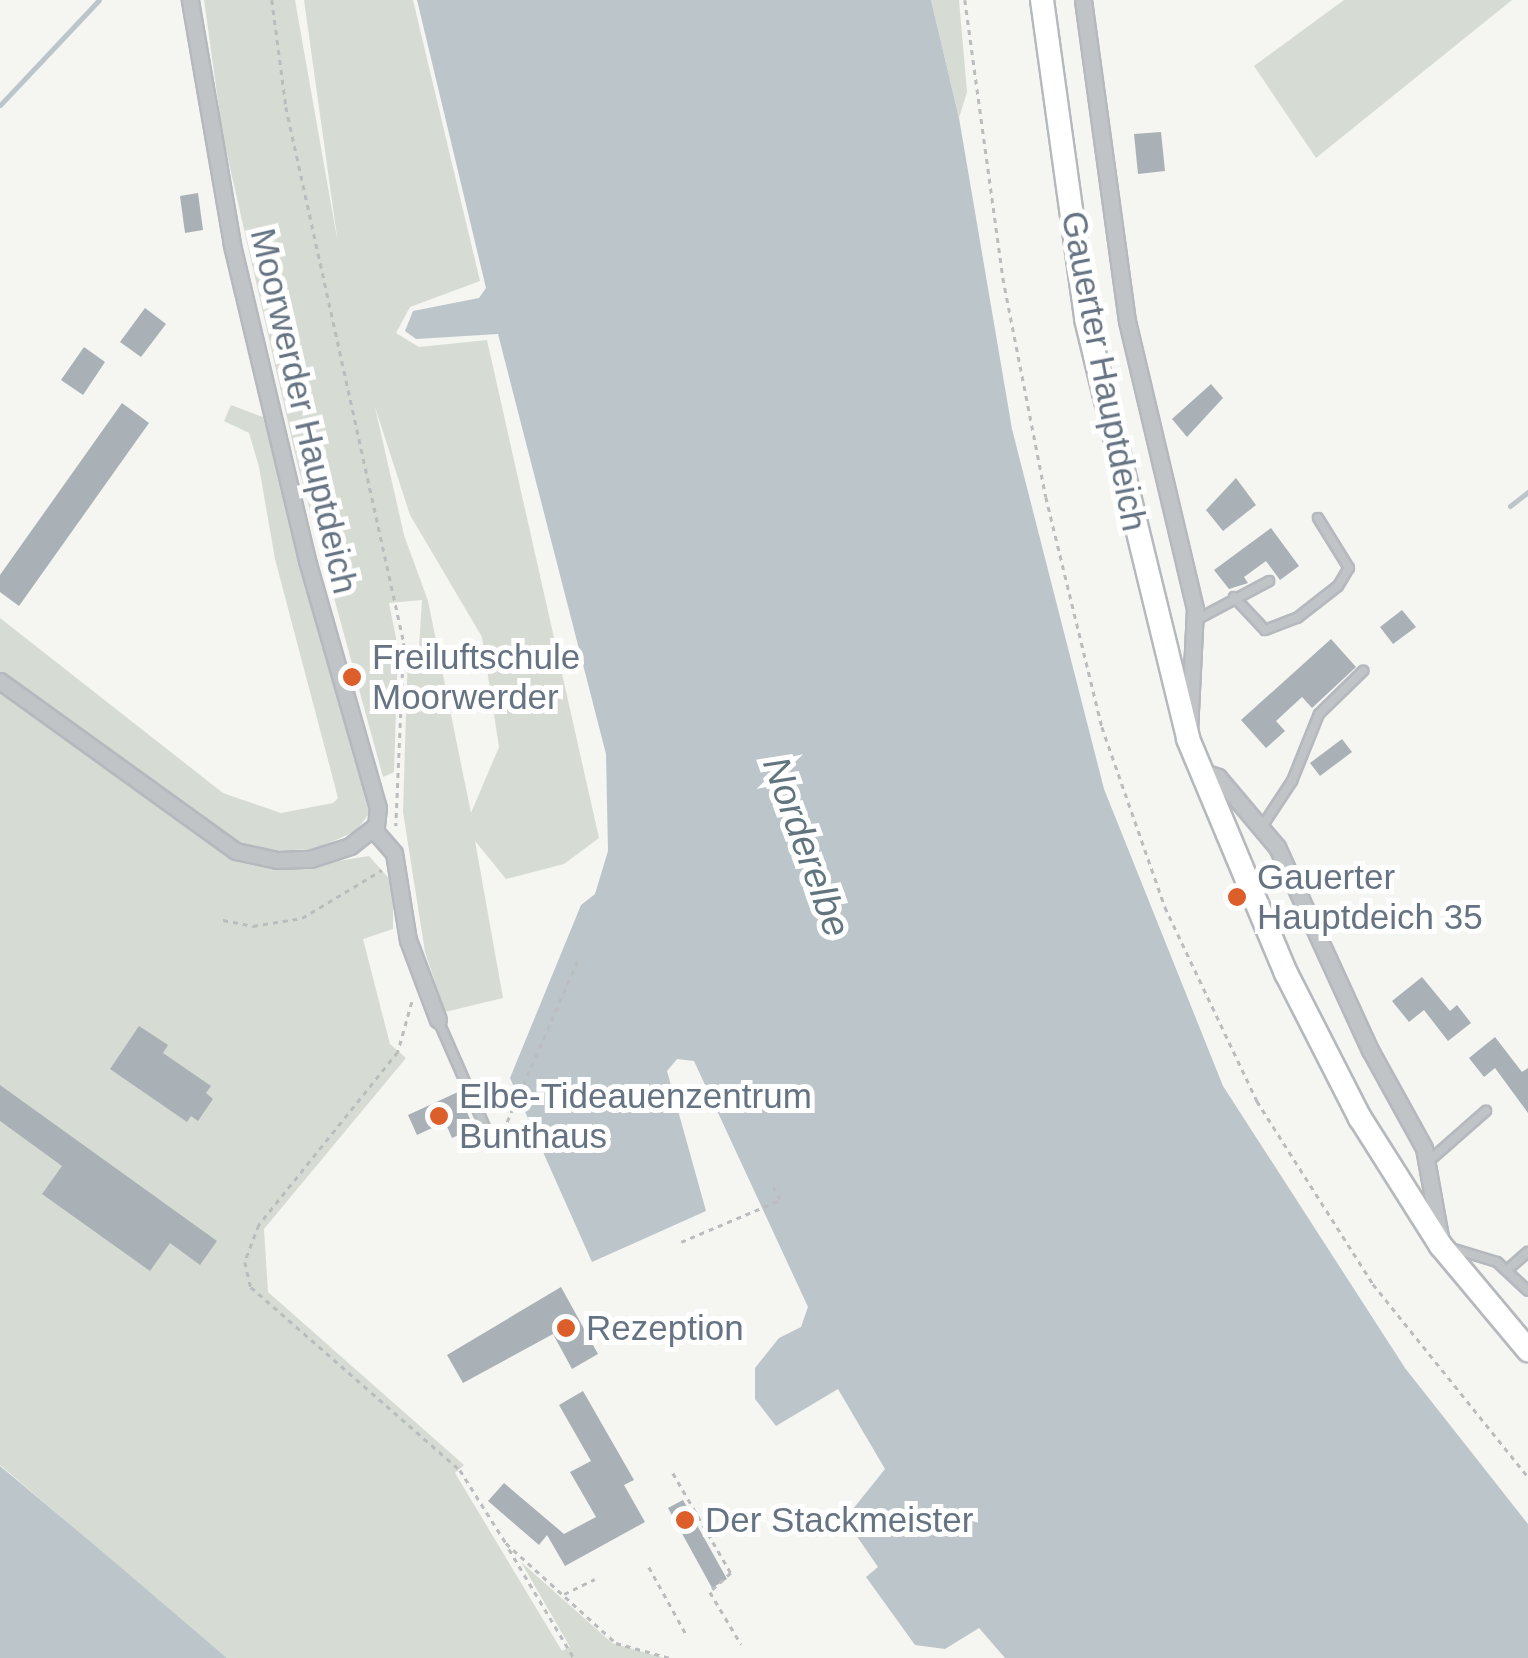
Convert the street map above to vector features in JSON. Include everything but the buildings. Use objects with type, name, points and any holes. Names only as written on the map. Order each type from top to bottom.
[{"type":"street","name":"Moorwerder Hauptdeich","points":[[190,0],[232,244],[307,560],[378,808],[380,835],[396,860],[417,970],[438,1020]]},
{"type":"street","name":"Gauerter Hauptdeich","points":[[1042,0],[1086,319],[1188,739],[1322,1046],[1442,1246],[1528,1350]]},
{"type":"street","name":"Gauerter Hauptdeich","points":[[1083,0],[1127,321],[1196,620],[1188,739]]},
{"type":"street","points":[[0,681],[236,851],[276,860],[310,859],[380,835]]},
{"type":"street","points":[[1200,771],[1218,777],[1263,826],[1428,1162],[1442,1246]]},
{"type":"lane","points":[[1234,597],[1265,630],[1297,618],[1348,576],[1318,518]]},
{"type":"lane","points":[[1196,620],[1269,581]]},
{"type":"lane","points":[[1263,826],[1292,781],[1319,714],[1364,672]]},
{"type":"lane","points":[[438,1020],[485,1127]]},
{"type":"lane","points":[[1428,1162],[1486,1110]]},
{"type":"lane","points":[[1442,1246],[1506,1270],[1528,1290]]},
{"type":"lane","points":[[1506,1270],[1528,1252]]},
{"type":"path","points":[[272,0],[304,198],[404,643],[398,813],[380,835]]},
{"type":"path","points":[[965,0],[1003,278],[1046,497],[1102,727],[1165,907],[1257,1101],[1374,1284],[1528,1476]]},
{"type":"path","points":[[224,920],[252,926],[302,918],[396,860]]},
{"type":"path","points":[[498,1140],[578,959]]},
{"type":"path","points":[[417,970],[398,1052],[259,1225],[245,1262],[251,1286],[460,1470],[574,1658]]},
{"type":"path","points":[[681,1242],[780,1200],[771,1182]]},
{"type":"path","points":[[673,1473],[731,1574],[710,1592],[741,1644]]},
{"type":"path","points":[[506,1543],[616,1643],[670,1658]]},
{"type":"path","points":[[649,1567],[686,1634]]},
{"type":"path","points":[[563,1594],[596,1579]]},
{"type":"shaded area","points":[[204,0],[295,0],[338,244],[304,0],[413,0],[480,281],[410,307],[396,333],[419,347],[487,340],[599,838],[564,864],[506,879],[475,841],[503,998],[445,1012],[425,952],[403,812],[408,650],[410,665],[418,664],[422,600],[389,603],[398,648],[394,772],[383,777],[298,466],[223,137]],"holes":[[[375,407],[410,515],[482,637],[499,747],[471,813],[428,601],[404,535]]]},
{"type":"shaded area","points":[[931,0],[959,0],[967,92],[959,118]]},
{"type":"shaded area","points":[[1344,0],[1512,0],[1316,158],[1254,66]]},
{"type":"shaded area","points":[[231,405],[263,417],[368,801],[368,815],[356,831],[316,849],[269,851],[242,844],[0,672],[0,618],[223,793],[281,813],[333,803],[338,798],[275,559],[249,433],[224,421]]},
{"type":"shaded area","points":[[0,692],[230,857],[294,868],[369,856],[393,883],[393,929],[363,939],[390,1044],[406,1058],[264,1229],[268,1292],[464,1465],[455,1473],[562,1651],[570,1647],[521,1562],[612,1643],[664,1658],[227,1658],[0,1465]]},
{"type":"water","name":"Norderelbe","points":[[417,0],[931,0],[959,118],[1012,429],[1104,789],[1223,1086],[1405,1368],[1528,1524],[1528,1658],[1005,1658],[979,1628],[945,1649],[915,1645],[866,1577],[878,1567],[845,1519],[885,1469],[838,1389],[776,1426],[755,1399],[755,1368],[779,1338],[801,1327],[808,1307],[694,1061],[677,1059],[667,1071],[706,1211],[592,1262],[510,1078],[581,905],[595,894],[608,851],[606,754],[498,334],[416,339],[405,331],[413,311],[479,298],[486,288]]},
{"type":"water","points":[[0,1466],[91,1542],[227,1658],[0,1658]]},
{"type":"waterway","points":[[0,105],[99,0]]},
{"type":"waterway","points":[[1510,506],[1528,492]]},
{"type":"place","name":"Freiluftschule Moorwerder","points":[[352,677]]},
{"type":"place","name":"Gauerter Hauptdeich 35","points":[[1237,897]]},
{"type":"place","name":"Elbe-Tideauenzentrum Bunthaus","points":[[439,1116]]},
{"type":"place","name":"Rezeption","points":[[566,1328]]},
{"type":"place","name":"Der Stackmeister","points":[[685,1520]]}]
